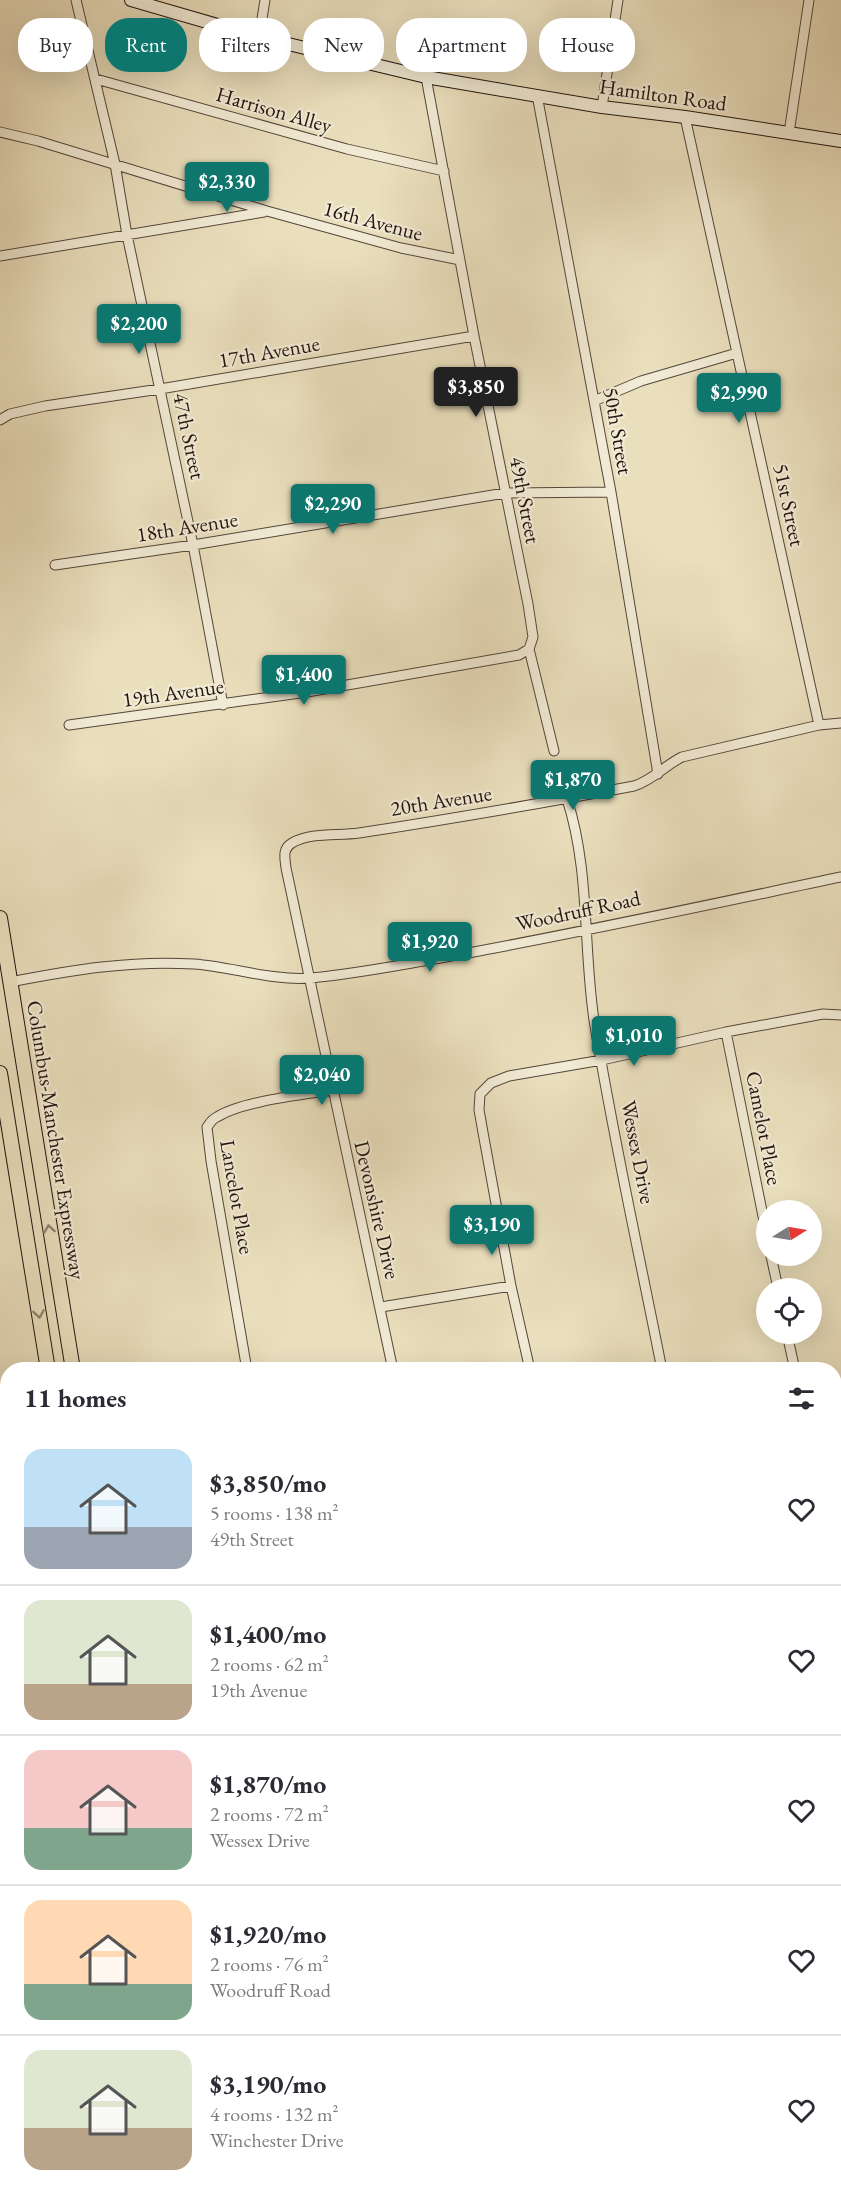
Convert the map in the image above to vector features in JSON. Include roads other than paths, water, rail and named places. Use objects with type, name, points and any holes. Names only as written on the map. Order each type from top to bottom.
[{"type":"main road","name":"Columbus-Manchester Expressway","points":[[0,918],[5,983],[72,1362]]},
{"type":"main road","points":[[0,1073],[47,1362]]},
{"type":"main road","points":[[30,1258],[46,1265],[60,1331],[69,1346]]},
{"type":"street","name":"47th Street","points":[[76,0],[115,165],[127,235],[193,545],[223,705]]},
{"type":"street","name":"Hamilton Road","points":[[131,0],[199,20]]},
{"type":"street","points":[[262,18],[265,0]]},
{"type":"street","points":[[602,107],[618,0]]},
{"type":"street","points":[[789,133],[809,0]]},
{"type":"street","name":"Hamilton Road","points":[[291,45],[426,77],[602,107],[841,141]]},
{"type":"street","name":"49th Street","points":[[426,77],[533,637],[529,649],[554,751]]},
{"type":"street","name":"Harrison Alley","points":[[96,79],[347,149],[444,171]]},
{"type":"street","name":"50th Street","points":[[537,95],[594,401],[658,774]]},
{"type":"street","name":"51st Street","points":[[685,117],[819,725]]},
{"type":"street","name":"16th Avenue","points":[[0,132],[38,141],[267,211],[401,248],[460,260]]},
{"type":"street","points":[[0,256],[267,211]]},
{"type":"street","name":"17th Avenue","points":[[0,420],[10,414],[45,406],[474,336]]},
{"type":"street","points":[[594,401],[641,381],[737,353]]},
{"type":"street","name":"18th Avenue","points":[[55,565],[193,545],[505,493],[610,492]]},
{"type":"street","name":"19th Avenue","points":[[69,726],[223,705],[519,655],[529,649]]},
{"type":"street","name":"20th Avenue","points":[[287,847],[304,839],[357,834],[634,786],[646,782],[667,764],[682,757],[819,725],[841,723]]},
{"type":"street","name":"Wessex Drive","points":[[567,799],[574,821],[585,898],[585,930],[594,1018],[660,1362]]},
{"type":"street","name":"Devonshire Drive","points":[[287,847],[284,853],[286,868],[308,978],[391,1362]]},
{"type":"street","name":"Woodruff Road","points":[[5,983],[82,968],[147,962],[204,965],[270,976],[308,978],[360,972],[538,940],[841,877]]},
{"type":"street","points":[[528,1362],[511,1286],[478,1110],[480,1094],[491,1083],[509,1076],[602,1060],[726,1032],[823,1014],[841,1015]]},
{"type":"street","name":"Camelot Place","points":[[726,1032],[760,1200]]},
{"type":"street","name":"Lancelot Place","points":[[246,1362],[207,1127],[214,1118],[226,1112],[288,1097],[332,1090]]},
{"type":"street","points":[[381,1307],[511,1286]]},
{"type":"street","points":[[789,1344],[793,1362]]}]
